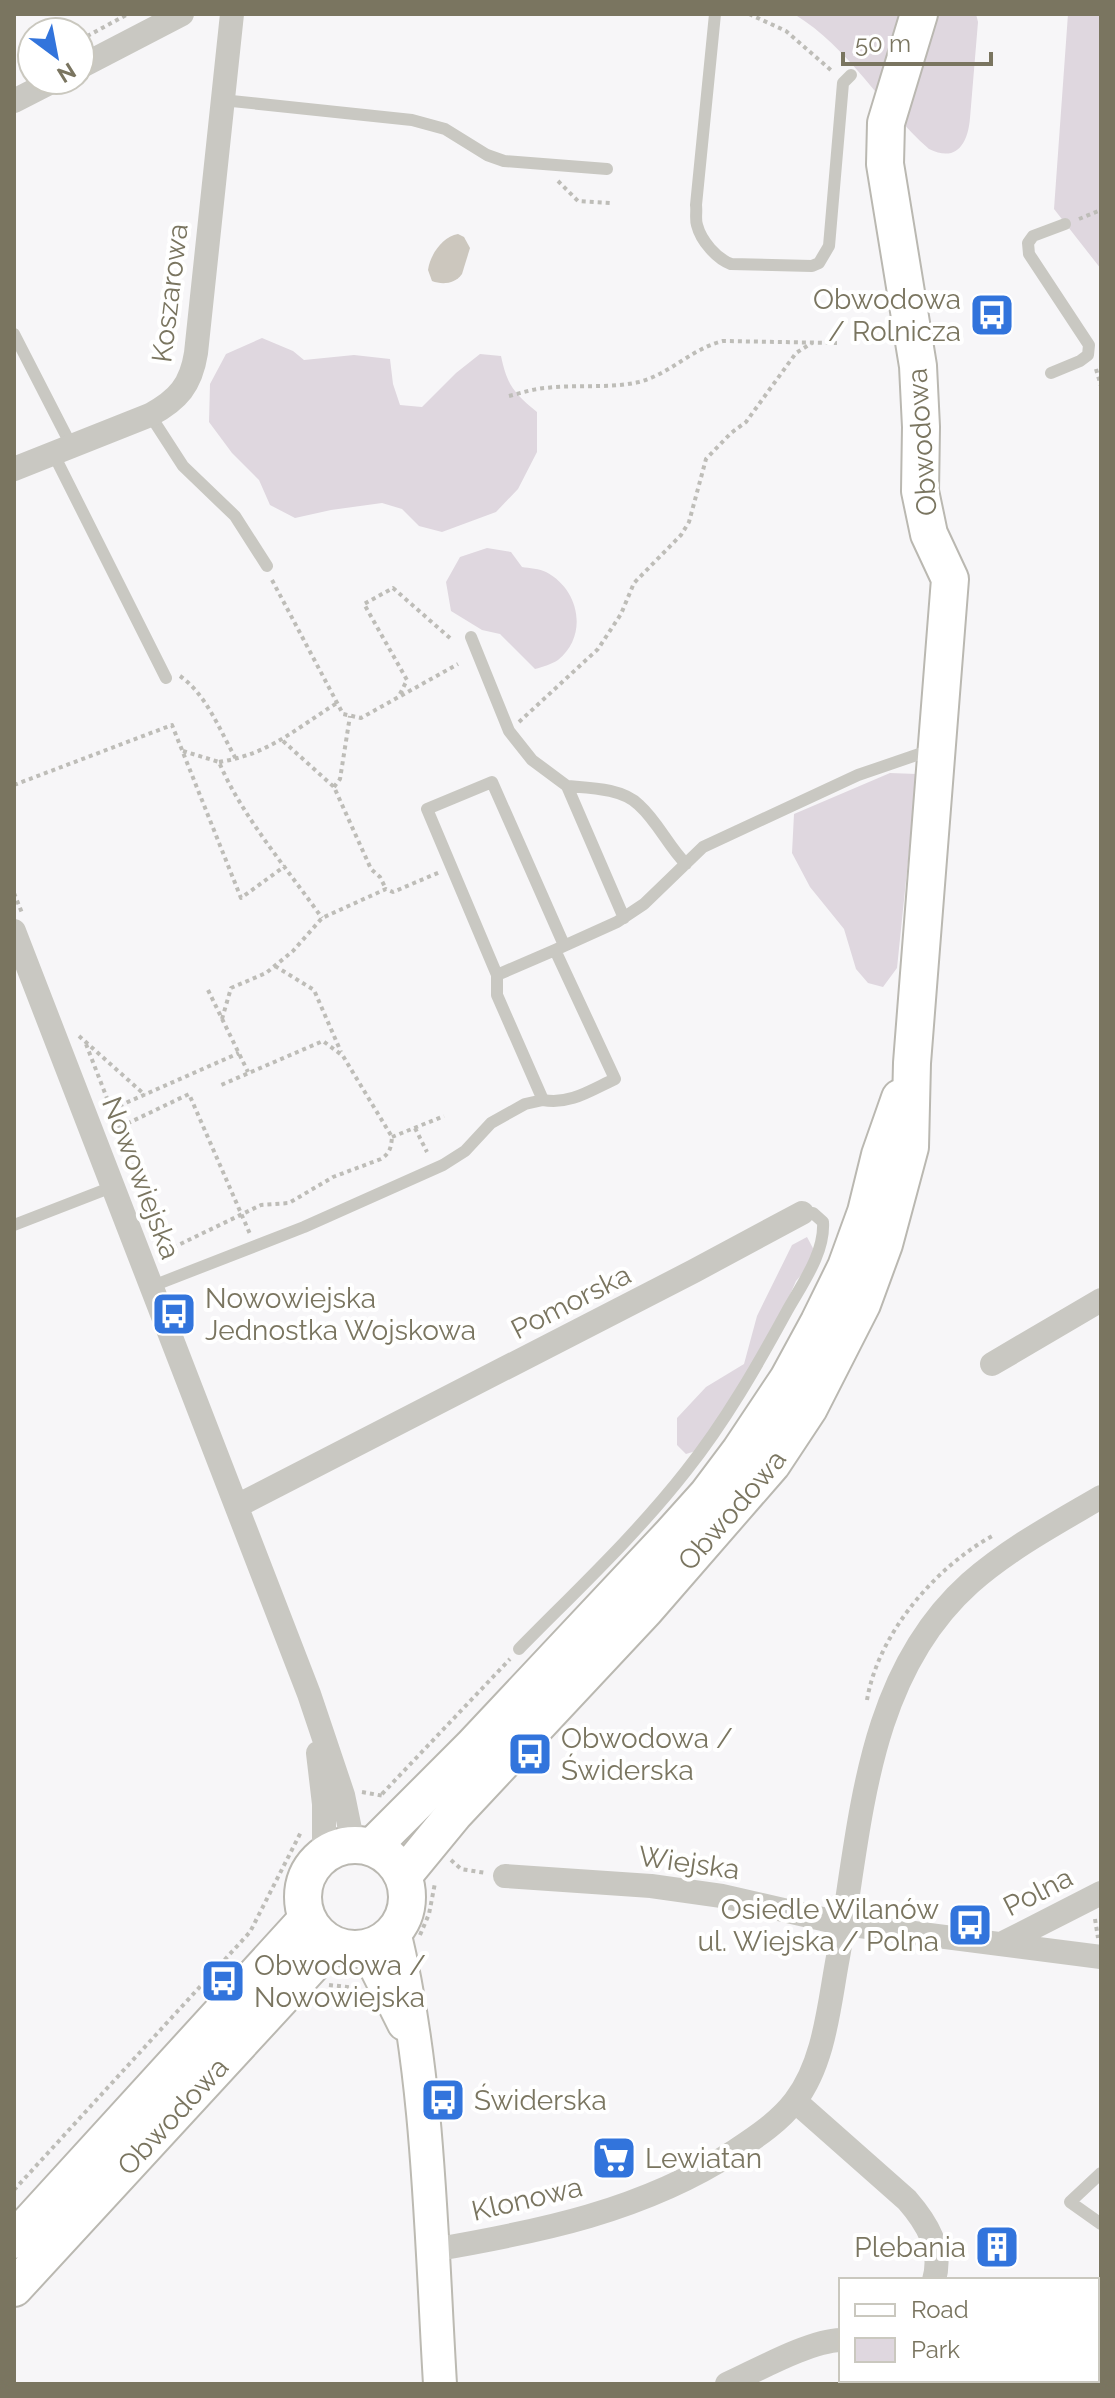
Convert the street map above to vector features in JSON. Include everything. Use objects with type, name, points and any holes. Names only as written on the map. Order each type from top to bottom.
[{"type":"main road","name":"Obwodowa","points":[[14,2240],[363,1937],[406,1905],[407,1890],[496,1768],[697,1553],[772,1464],[809,1408],[862,1304],[884,1244],[910,1147],[912,1063],[950,579],[929,534],[920,491],[918,366],[884,145],[886,123],[919,14]]},
{"type":"main road","name":"Obwodowa","points":[[363,1937],[302,1902],[304,1884],[311,1867],[338,1843],[472,1747],[661,1546],[707,1495],[740,1451],[788,1379],[846,1267],[912,1063]]},
{"type":"main road","points":[[338,1843],[391,1858],[420,1874]]},
{"type":"main road","name":"Obwodowa","points":[[14,2288],[363,1937]]},
{"type":"street","points":[[96,59],[182,14]]},
{"type":"street","name":"Koszarowa","points":[[14,469],[168,405],[181,394],[193,369],[232,14]]},
{"type":"street","name":"Nowowiejska","points":[[14,931],[112,1187],[158,1284],[237,1506],[309,1694],[343,1795],[338,1843]]},
{"type":"street","name":"Pomorska","points":[[237,1506],[802,1213]]},
{"type":"street","points":[[992,1364],[1101,1300]]},
{"type":"street","name":"Klonowa","points":[[432,2250],[589,2218],[655,2193],[713,2164],[750,2141],[795,2101],[816,2060],[844,1924],[868,1774],[893,1696],[916,1651],[949,1604],[990,1566],[1029,1538],[1101,1497]]},
{"type":"street","name":"Wiejska","points":[[505,1876],[651,1886],[722,1896],[844,1924],[1101,1957]]},
{"type":"street","name":"Polna","points":[[1003,1943],[1097,1900]]},
{"type":"street","points":[[363,1937],[413,2041],[424,2120],[440,2384]]},
{"type":"street","points":[[795,2101],[907,2200],[923,2218],[936,2249],[934,2278]]},
{"type":"street","points":[[727,2384],[811,2347],[839,2340]]},
{"type":"lane","points":[[715,14],[696,205],[697,225],[703,238],[721,260],[731,264],[812,266],[824,256],[829,246],[847,79]]},
{"type":"lane","points":[[222,100],[412,120],[445,129],[487,155],[504,161],[607,169]]},
{"type":"lane","points":[[1051,373],[1080,361],[1088,355],[1089,345],[1029,254],[1028,243],[1033,236],[1065,224]]},
{"type":"lane","points":[[14,334],[63,451],[166,678]]},
{"type":"lane","points":[[150,415],[183,466],[235,516],[267,566]]},
{"type":"lane","points":[[471,637],[509,731],[532,760],[567,786],[624,918]]},
{"type":"lane","points":[[497,975],[624,918],[644,904],[703,847],[858,775],[938,747]]},
{"type":"lane","points":[[158,1284],[443,1165],[465,1151],[491,1123],[525,1104],[575,1099],[615,1079],[492,782],[427,809],[497,975],[497,995],[543,1100]]},
{"type":"lane","points":[[567,786],[602,789],[637,802],[686,864]]},
{"type":"lane","points":[[14,1225],[112,1187]]},
{"type":"lane","points":[[519,1649],[647,1518],[688,1469],[757,1366],[812,1266],[824,1234],[823,1222],[813,1213],[802,1213]]},
{"type":"lane","points":[[1101,2173],[1070,2202],[1101,2224]]},
{"type":"path","points":[[96,31],[128,14]]},
{"type":"path","points":[[749,14],[786,31],[847,79]]},
{"type":"path","points":[[552,176],[578,201],[611,203]]},
{"type":"path","points":[[1065,224],[1101,210]]},
{"type":"path","points":[[509,396],[543,388],[605,387],[642,381],[663,373],[706,345],[723,341],[837,343]]},
{"type":"path","points":[[509,731],[598,649],[621,614],[634,583],[681,535],[689,522],[706,459],[746,422],[796,353],[812,343]]},
{"type":"path","points":[[267,566],[343,714],[361,718],[458,664]]},
{"type":"path","points":[[399,697],[407,680],[364,604],[393,588],[451,639]]},
{"type":"path","points":[[183,751],[219,762],[257,753],[283,741],[291,731],[337,703]]},
{"type":"path","points":[[334,787],[340,779],[350,716]]},
{"type":"path","points":[[14,785],[172,725],[241,898],[285,866]]},
{"type":"path","points":[[283,741],[334,787],[371,869],[386,889],[393,892],[451,867]]},
{"type":"path","points":[[219,762],[227,782],[322,918]]},
{"type":"path","points":[[222,1019],[231,988],[266,973],[293,951],[322,918],[386,889]]},
{"type":"path","points":[[166,1251],[261,1205],[289,1203],[333,1177],[381,1159],[391,1147],[392,1137],[333,1039],[314,990],[275,966]]},
{"type":"path","points":[[208,990],[248,1072]]},
{"type":"path","points":[[221,1085],[323,1041],[343,1056]]},
{"type":"path","points":[[145,1095],[86,1044],[166,1251],[158,1284]]},
{"type":"path","points":[[112,1109],[239,1053]]},
{"type":"path","points":[[120,1127],[189,1094],[255,1246]]},
{"type":"path","points":[[392,1137],[444,1116]]},
{"type":"path","points":[[415,1128],[427,1152]]},
{"type":"path","points":[[382,1794],[519,1649]]},
{"type":"path","points":[[14,2190],[250,1932],[338,1843]]},
{"type":"path","points":[[442,1863],[447,1855],[461,1869],[505,1876]]},
{"type":"path","points":[[363,1937],[429,1914],[420,1874]]},
{"type":"path","points":[[1097,1900],[1100,1947]]},
{"type":"path","points":[[318,1983],[362,1989]]},
{"type":"green space","points":[[794,14],[976,14],[978,22],[970,118],[964,142],[954,152],[947,154],[929,149],[832,44]]},
{"type":"green space","points":[[1068,14],[1101,14],[1101,269],[1054,209]]},
{"type":"green space","points":[[262,338],[293,351],[304,360],[354,355],[390,359],[400,405],[422,407],[480,354],[501,356],[513,388],[537,412],[537,452],[518,489],[496,512],[442,532],[419,526],[402,509],[382,503],[295,518],[270,505],[259,480],[232,453],[209,422],[210,384],[226,354]]},
{"type":"green space","points":[[487,548],[511,552],[522,567],[546,572],[566,589],[576,613],[577,626],[568,650],[558,660],[535,669],[500,634],[482,630],[451,611],[446,582],[460,557]]},
{"type":"green space","points":[[890,773],[917,774],[897,968],[883,987],[868,983],[856,969],[844,929],[810,887],[792,853],[794,814]]},
{"type":"green space","points":[[807,1237],[815,1252],[809,1266],[796,1281],[757,1371],[702,1449],[686,1454],[677,1445],[677,1418],[706,1387],[744,1364],[757,1316],[792,1245]]},
{"type":"shaded area","points":[[458,234],[464,237],[470,248],[462,274],[448,283],[432,281],[428,270],[431,258],[442,243]]},
{"type":"place","name":"Obwodowa / Rolnicza","points":[[992,315]]},
{"type":"place","name":"Nowowiejska Jednostka Wojskowa","points":[[174,1314]]},
{"type":"place","name":"Obwodowa / Świderska","points":[[530,1754]]},
{"type":"place","name":"Osiedle Wilanów ul. Wiejska / Polna","points":[[970,1925]]},
{"type":"place","name":"Obwodowa / Nowowiejska","points":[[223,1981]]},
{"type":"place","name":"Świderska","points":[[443,2100]]},
{"type":"place","name":"Lewiatan","points":[[614,2158]]},
{"type":"place","name":"Plebania","points":[[997,2247]]}]
